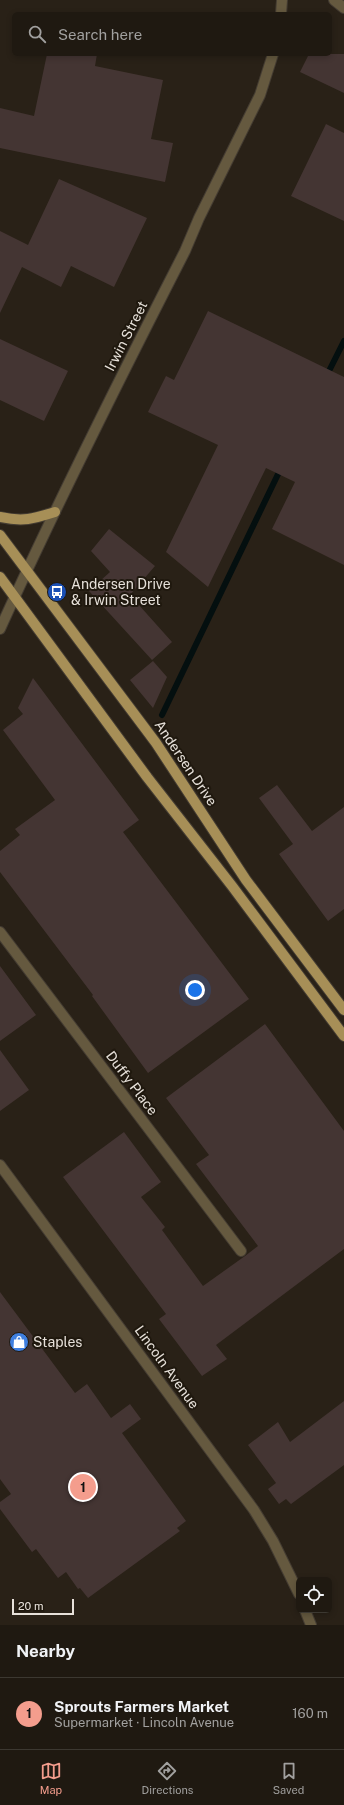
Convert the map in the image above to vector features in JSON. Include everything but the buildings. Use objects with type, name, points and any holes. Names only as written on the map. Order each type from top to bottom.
[{"type":"main road","points":[[0,517],[16,521],[31,520],[55,512]]},
{"type":"main road","name":"Andersen Drive","points":[[0,535],[156,743],[246,880],[344,1010]]},
{"type":"main road","points":[[0,577],[147,778],[232,886],[344,1036]]},
{"type":"street","points":[[281,12],[282,0]]},
{"type":"street","points":[[334,0],[344,8]]},
{"type":"street","name":"Irwin Street","points":[[0,629],[26,570],[186,251],[199,218],[260,95],[272,56]]},
{"type":"street","name":"Duffy Place","points":[[0,932],[241,1251]]},
{"type":"street","name":"Lincoln Avenue","points":[[0,1165],[251,1505],[273,1541],[296,1588]]},
{"type":"street","points":[[306,1613],[310,1624]]},
{"type":"waterway","points":[[326,377],[344,341]]},
{"type":"waterway","points":[[162,715],[281,468]]},
{"type":"place","name":"Andersen Drive & Irwin Street","points":[[57,592]]},
{"type":"place","name":"Staples","points":[[19,1342]]},
{"type":"place","name":"Sprouts Farmers Market","points":[[83,1487]]}]
